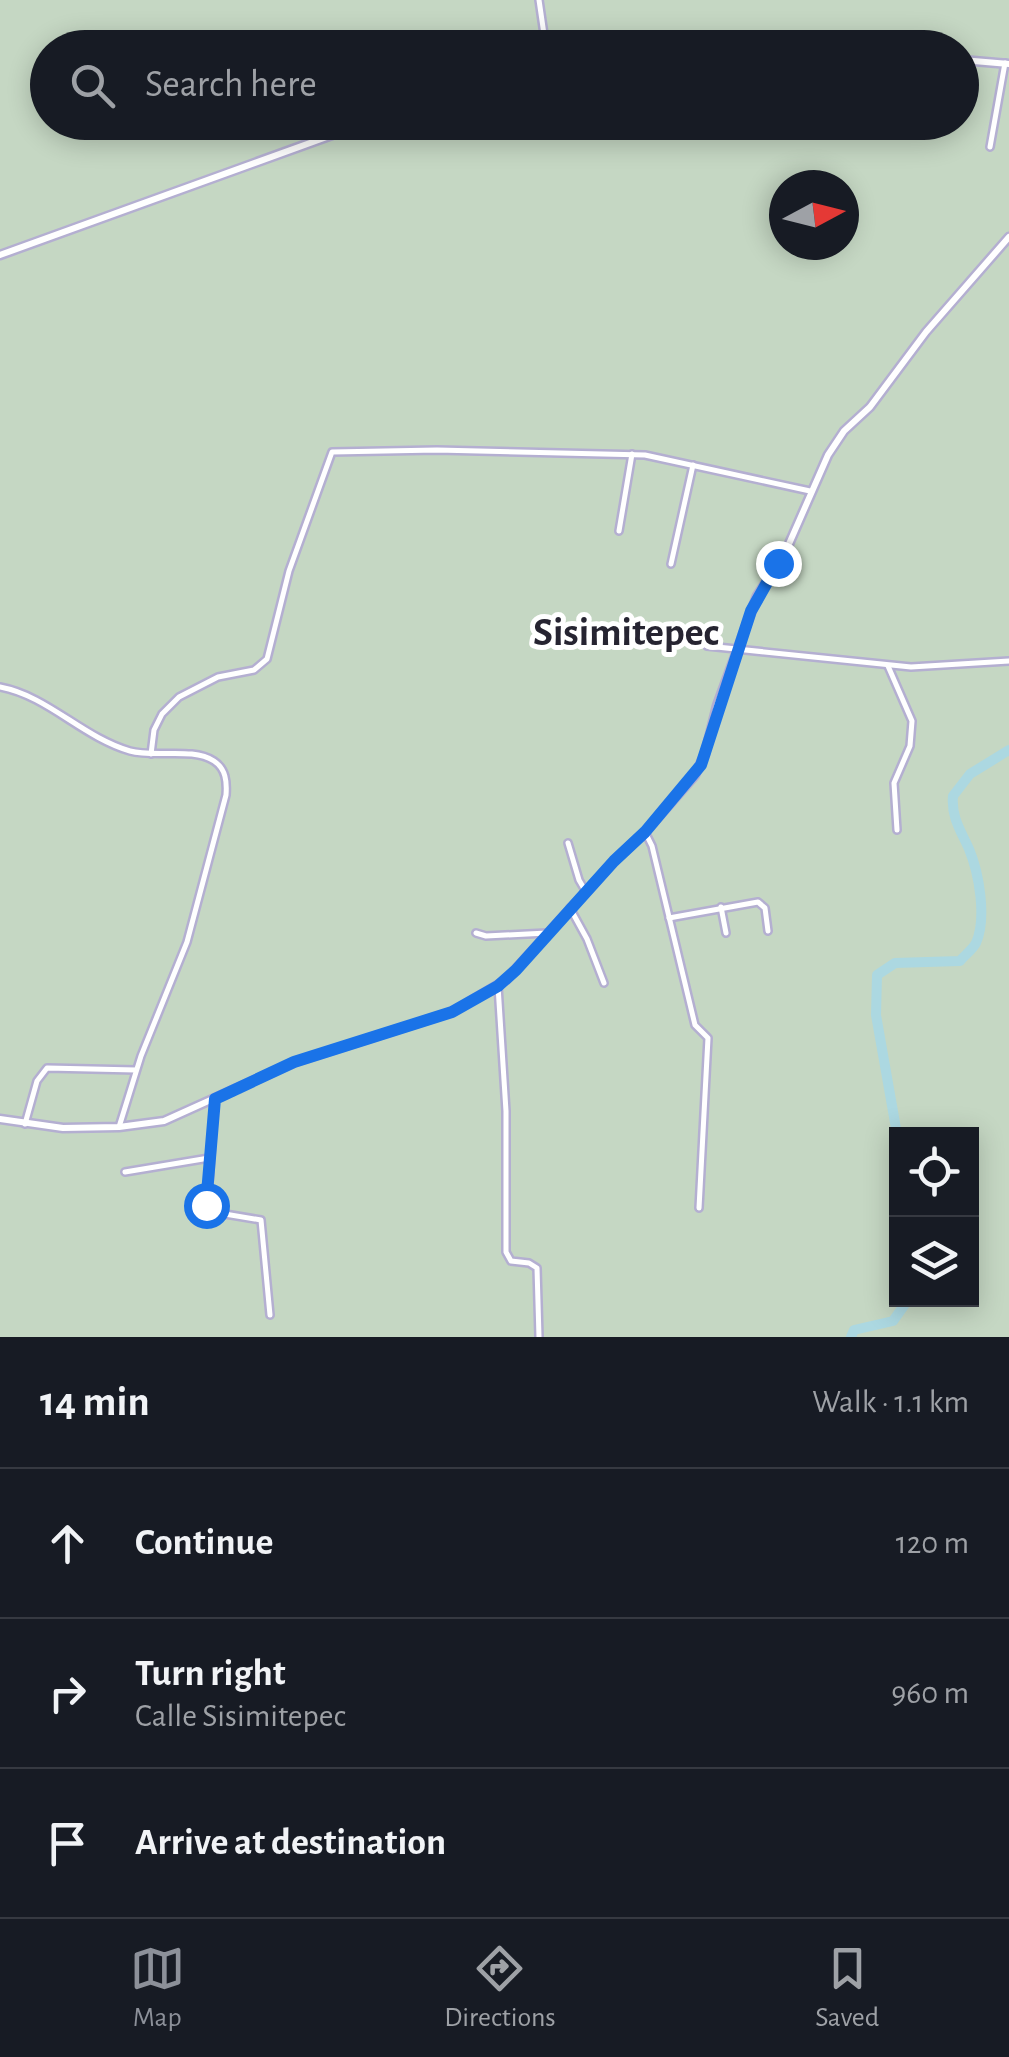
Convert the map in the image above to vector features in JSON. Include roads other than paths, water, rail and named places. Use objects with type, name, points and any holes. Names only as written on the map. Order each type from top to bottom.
[{"type":"street","points":[[539,0],[543,30]]},
{"type":"street","points":[[979,61],[1007,63],[990,147]]},
{"type":"street","points":[[0,255],[318,140]]},
{"type":"street","points":[[0,1119],[25,1124],[119,1127],[164,1121],[294,1062],[452,1012],[498,986],[645,832],[701,765],[757,596],[785,553],[810,491],[840,435],[870,407],[926,332],[1009,237]]},
{"type":"street","points":[[151,754],[154,730],[162,714],[179,697],[218,676],[254,670],[267,659],[289,571],[332,452],[632,454],[810,491]]},
{"type":"street","points":[[619,531],[632,454]]},
{"type":"street","points":[[671,564],[693,466]]},
{"type":"street","points":[[707,646],[888,666],[1009,661]]},
{"type":"street","points":[[888,666],[912,721],[910,746],[894,783],[897,830]]},
{"type":"street","points":[[0,687],[37,699],[71,724],[110,744],[151,754],[212,760],[227,780],[187,942],[136,1070],[119,1127]]},
{"type":"street","points":[[645,832],[652,846],[696,1025],[708,1038],[699,1208]]},
{"type":"street","points":[[568,843],[578,880],[586,892]]},
{"type":"street","points":[[669,918],[762,903],[768,931]]},
{"type":"street","points":[[720,907],[726,933]]},
{"type":"street","points":[[570,908],[604,983]]},
{"type":"street","points":[[476,933],[548,933]]},
{"type":"street","points":[[498,986],[506,1111],[506,1252],[511,1262],[529,1263],[537,1268],[539,1337]]},
{"type":"street","points":[[25,1124],[37,1081],[46,1068],[136,1070]]},
{"type":"street","points":[[215,1099],[206,1211],[261,1220],[270,1316]]},
{"type":"street","points":[[124,1172],[209,1158]]},
{"type":"waterway","points":[[896,1127],[876,1015],[877,975],[895,963],[960,961],[976,943],[981,921],[979,883],[955,817],[953,796],[970,774],[1009,750]]},
{"type":"waterway","points":[[851,1337],[854,1330],[893,1321],[903,1307]]},
{"type":"district","name":"Sisimitepec","points":[[626,633]]}]
